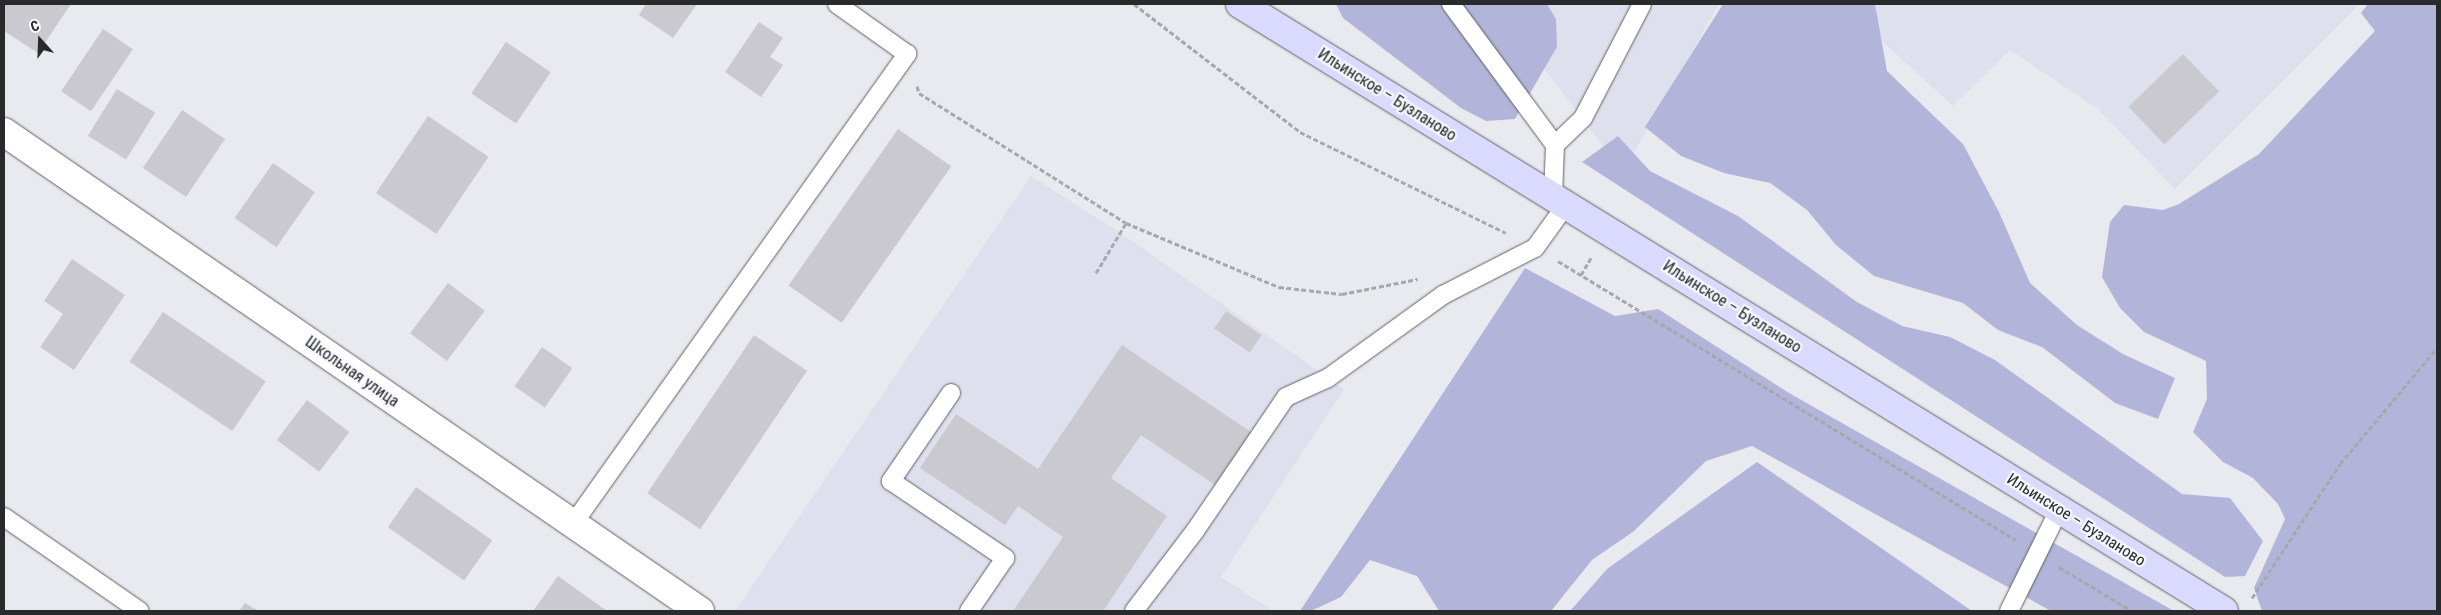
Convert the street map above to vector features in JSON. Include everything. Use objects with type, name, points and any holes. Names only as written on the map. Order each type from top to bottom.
[{"type":"street","name":"Ильинское – Бузланово","points":[[1240,4],[2059,510],[2237,607]]},
{"type":"street","name":"Школьная улица","points":[[4,132],[700,611]]},
{"type":"lane","points":[[573,524],[907,54],[837,4]]},
{"type":"lane","points":[[1134,611],[1195,531],[1286,397],[1328,378],[1444,295],[1535,248],[1560,202],[1555,145],[1451,4]]},
{"type":"lane","points":[[1555,145],[1583,118],[1642,4]]},
{"type":"lane","points":[[951,393],[891,481],[1005,558],[969,611]]},
{"type":"lane","points":[[2009,611],[2059,510]]},
{"type":"lane","points":[[4,517],[140,611]]},
{"type":"path","points":[[1134,4],[1300,132],[1535,248],[2132,611]]},
{"type":"path","points":[[907,54],[919,93],[1126,223],[1279,287],[1342,294],[1428,277]]},
{"type":"path","points":[[1096,273],[1126,223]]},
{"type":"path","points":[[1581,275],[1593,254]]},
{"type":"path","points":[[2237,607],[2340,464],[2437,348]]},
{"type":"shaded area","points":[[1336,4],[1547,4],[1556,19],[1557,47],[1515,119],[1486,121],[1461,108],[1343,18]]},
{"type":"shaded area","points":[[1503,4],[1719,4],[1623,172],[1516,32]]},
{"type":"shaded area","points":[[1723,4],[1875,4],[1887,71],[1963,144],[1999,212],[2030,283],[2077,325],[2123,354],[2175,378],[2158,419],[2115,403],[2042,347],[1998,330],[1963,303],[1874,276],[1836,245],[1807,210],[1770,183],[1724,173],[1681,156],[1645,127]]},
{"type":"shaded area","points":[[1879,4],[2360,4],[2175,189],[2098,109],[2010,50],[1953,106],[1861,22]]},
{"type":"shaded area","points":[[2368,4],[2437,4],[2437,611],[2262,611],[2254,588],[2285,519],[2278,504],[2253,478],[2223,462],[2193,432],[2207,399],[2206,361],[2144,332],[2120,308],[2102,277],[2110,222],[2124,205],[2163,210],[2179,204],[2259,154],[2375,31],[2361,13]]},
{"type":"shaded area","points":[[1618,136],[1650,171],[1738,216],[1857,302],[1902,326],[1950,337],[1995,360],[2182,494],[2230,498],[2263,541],[2245,576],[2225,577],[1582,162]]},
{"type":"shaded area","points":[[1031,176],[1122,234],[1344,389],[1221,577],[1273,611],[735,611]]},
{"type":"shaded area","points":[[1525,268],[1615,316],[1658,309],[1789,393],[2174,611],[2051,611],[1752,446],[1706,461],[1634,531],[1592,560],[1551,611],[1439,611],[1417,576],[1370,560],[1341,597],[1311,611],[1300,611]]},
{"type":"shaded area","points":[[1757,462],[1972,611],[1570,611],[1607,569]]},
{"type":"building","points":[[4,4],[71,4],[38,53],[4,31]]},
{"type":"building","points":[[646,4],[697,4],[673,38],[639,15]]},
{"type":"building","points":[[759,22],[783,38],[770,57],[783,65],[761,97],[725,72]]},
{"type":"building","points":[[103,29],[133,49],[91,111],[61,91]]},
{"type":"building","points":[[506,42],[551,72],[516,124],[471,93]]},
{"type":"building","points":[[2183,54],[2219,91],[2164,144],[2128,107]]},
{"type":"building","points":[[117,89],[155,113],[126,159],[88,136]]},
{"type":"building","points":[[182,110],[225,139],[186,197],[143,168]]},
{"type":"building","points":[[428,116],[489,157],[437,234],[376,193]]},
{"type":"building","points":[[898,129],[951,166],[842,323],[788,285]]},
{"type":"building","points":[[273,163],[315,192],[276,247],[235,218]]},
{"type":"building","points":[[72,259],[125,295],[74,370],[40,347],[63,314],[44,301]]},
{"type":"building","points":[[448,283],[485,311],[447,361],[410,333]]},
{"type":"building","points":[[1226,311],[1262,335],[1250,352],[1214,328]]},
{"type":"building","points":[[163,312],[266,381],[232,431],[129,362]]},
{"type":"building","points":[[754,335],[807,371],[700,529],[647,493]]},
{"type":"building","points":[[1122,345],[1251,432],[1215,485],[1141,435],[1111,478],[1167,516],[1103,611],[1013,611],[1063,537],[1018,506],[1005,525],[920,468],[956,414],[1038,469]]},
{"type":"building","points":[[542,347],[572,368],[545,408],[514,386]]},
{"type":"building","points":[[307,400],[349,432],[319,472],[277,440]]},
{"type":"building","points":[[416,487],[492,540],[464,580],[388,527]]},
{"type":"building","points":[[558,576],[607,611],[533,611]]},
{"type":"building","points":[[245,603],[258,611],[239,611]]}]
